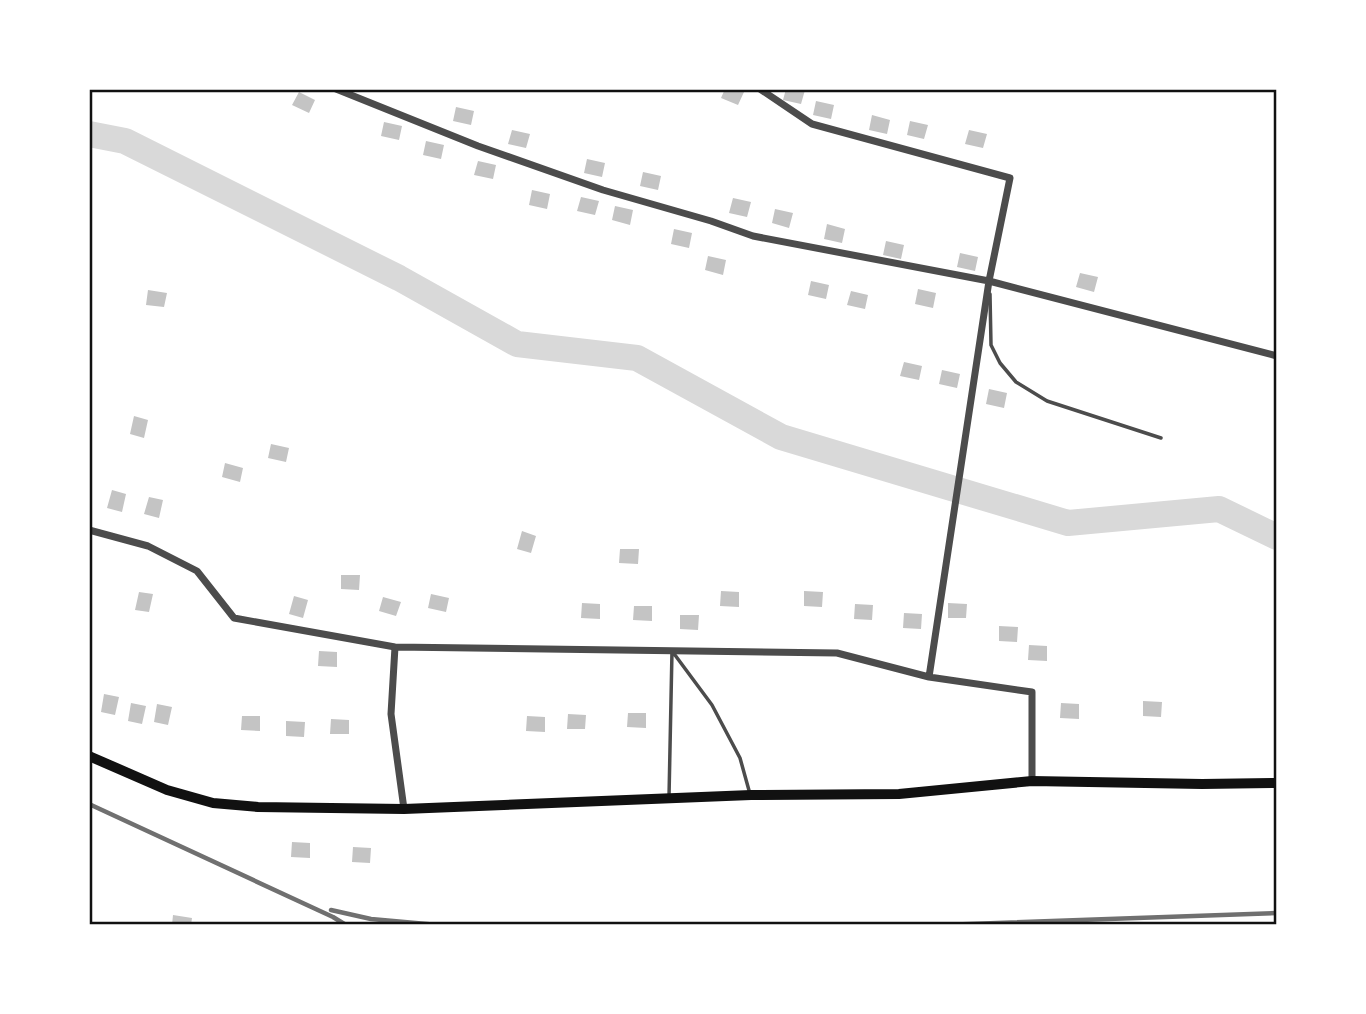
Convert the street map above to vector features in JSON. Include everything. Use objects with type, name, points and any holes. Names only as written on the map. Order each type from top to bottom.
[{"type":"main road","points":[[89,756],[167,790],[213,803],[258,807],[404,809],[751,795],[899,794],[1032,781],[1277,783]]},
{"type":"street","points":[[336,89],[478,146],[590,186],[752,236],[989,281],[1277,356]]},
{"type":"street","points":[[760,89],[812,124],[1010,178],[989,281],[929,677]]},
{"type":"street","points":[[89,530],[148,546],[197,571],[234,618],[395,647],[837,653],[929,677],[1032,692],[1032,781]]},
{"type":"street","points":[[395,647],[391,714],[404,809]]},
{"type":"lane","points":[[989,281],[991,345],[1000,363],[1016,382],[1047,401],[1161,438]]},
{"type":"lane","points":[[672,651],[712,705],[740,758],[751,795]]},
{"type":"lane","points":[[669,799],[672,651]]},
{"type":"building","points":[[725,89],[744,92],[738,105],[721,98]]},
{"type":"building","points":[[786,89],[805,90],[801,104],[783,100]]},
{"type":"building","points":[[299,92],[315,100],[309,113],[292,105]]},
{"type":"building","points":[[816,101],[834,105],[831,119],[813,115]]},
{"type":"building","points":[[456,107],[474,111],[471,125],[453,121]]},
{"type":"building","points":[[872,115],[890,120],[887,134],[869,130]]},
{"type":"building","points":[[910,121],[928,125],[924,139],[907,135]]},
{"type":"building","points":[[384,122],[402,126],[399,140],[381,136]]},
{"type":"building","points":[[512,130],[530,134],[526,148],[508,144]]},
{"type":"building","points":[[969,130],[987,134],[983,148],[965,144]]},
{"type":"building","points":[[426,141],[444,145],[441,159],[423,155]]},
{"type":"building","points":[[587,159],[605,163],[602,177],[584,173]]},
{"type":"building","points":[[478,161],[496,165],[493,179],[474,175]]},
{"type":"building","points":[[643,172],[661,176],[658,190],[640,186]]},
{"type":"building","points":[[532,190],[550,194],[547,209],[529,205]]},
{"type":"building","points":[[581,197],[599,201],[595,215],[577,211]]},
{"type":"building","points":[[733,198],[751,202],[747,217],[729,213]]},
{"type":"building","points":[[615,206],[633,210],[630,225],[612,220]]},
{"type":"building","points":[[775,209],[793,213],[789,228],[772,223]]},
{"type":"building","points":[[827,224],[845,229],[842,243],[824,239]]},
{"type":"building","points":[[674,229],[692,233],[689,248],[671,244]]},
{"type":"building","points":[[886,241],[904,245],[901,259],[883,255]]},
{"type":"building","points":[[960,253],[978,257],[975,271],[957,267]]},
{"type":"building","points":[[708,256],[726,260],[723,275],[705,270]]},
{"type":"building","points":[[1080,273],[1098,277],[1094,292],[1076,287]]},
{"type":"building","points":[[811,281],[829,285],[826,299],[808,295]]},
{"type":"building","points":[[918,289],[936,293],[933,308],[915,304]]},
{"type":"building","points":[[148,290],[167,293],[164,307],[146,305]]},
{"type":"building","points":[[851,291],[868,295],[865,309],[847,305]]},
{"type":"building","points":[[904,362],[922,366],[919,380],[900,376]]},
{"type":"building","points":[[942,370],[960,374],[957,388],[939,384]]},
{"type":"building","points":[[989,389],[1007,393],[1004,408],[986,404]]},
{"type":"building","points":[[134,416],[148,420],[144,438],[130,434]]},
{"type":"building","points":[[271,444],[289,448],[286,462],[268,458]]},
{"type":"building","points":[[225,463],[243,468],[240,482],[222,477]]},
{"type":"building","points":[[112,490],[126,494],[122,512],[107,508]]},
{"type":"building","points":[[149,497],[163,500],[159,518],[144,514]]},
{"type":"building","points":[[522,531],[536,536],[531,553],[517,549]]},
{"type":"building","points":[[620,549],[639,549],[638,564],[619,563]]},
{"type":"building","points":[[341,575],[360,575],[359,590],[341,589]]},
{"type":"building","points":[[721,591],[739,592],[739,607],[720,606]]},
{"type":"building","points":[[804,591],[823,592],[822,607],[804,606]]},
{"type":"building","points":[[139,592],[153,594],[149,612],[135,610]]},
{"type":"building","points":[[431,594],[449,598],[446,612],[428,608]]},
{"type":"building","points":[[294,596],[308,600],[303,618],[289,614]]},
{"type":"building","points":[[383,597],[401,602],[396,616],[379,611]]},
{"type":"building","points":[[582,603],[600,604],[600,619],[581,618]]},
{"type":"building","points":[[948,603],[967,604],[966,618],[948,618]]},
{"type":"building","points":[[855,604],[873,605],[872,620],[854,619]]},
{"type":"building","points":[[634,606],[652,606],[652,621],[633,620]]},
{"type":"building","points":[[904,613],[922,614],[921,629],[903,628]]},
{"type":"building","points":[[680,615],[699,615],[698,630],[680,629]]},
{"type":"building","points":[[999,626],[1018,627],[1017,642],[999,641]]},
{"type":"building","points":[[1029,645],[1047,646],[1047,661],[1028,660]]},
{"type":"building","points":[[319,651],[337,652],[337,667],[318,666]]},
{"type":"building","points":[[104,694],[119,697],[115,715],[101,712]]},
{"type":"building","points":[[1143,701],[1162,702],[1161,717],[1143,716]]},
{"type":"building","points":[[131,703],[146,706],[142,724],[128,721]]},
{"type":"building","points":[[1061,703],[1079,704],[1079,719],[1060,718]]},
{"type":"building","points":[[157,704],[172,707],[168,725],[154,722]]},
{"type":"building","points":[[628,713],[646,713],[646,728],[627,727]]},
{"type":"building","points":[[568,714],[586,715],[585,729],[567,729]]},
{"type":"building","points":[[242,716],[260,716],[260,731],[241,730]]},
{"type":"building","points":[[527,716],[545,717],[545,732],[526,731]]},
{"type":"building","points":[[331,719],[349,720],[349,734],[330,734]]},
{"type":"building","points":[[286,721],[305,722],[304,737],[286,736]]},
{"type":"building","points":[[292,842],[310,843],[310,858],[291,857]]},
{"type":"building","points":[[353,847],[371,848],[370,863],[352,862]]},
{"type":"building","points":[[173,915],[192,918],[191,925],[172,925]]},
{"type":"waterway","points":[[89,134],[125,141],[399,278],[517,344],[637,358],[781,437],[1068,523],[1219,509],[1277,537]]},
{"type":"railway","points":[[89,804],[346,925]]},
{"type":"railway","points":[[331,910],[371,919],[438,925]]},
{"type":"railway","points":[[942,925],[1277,913]]}]
